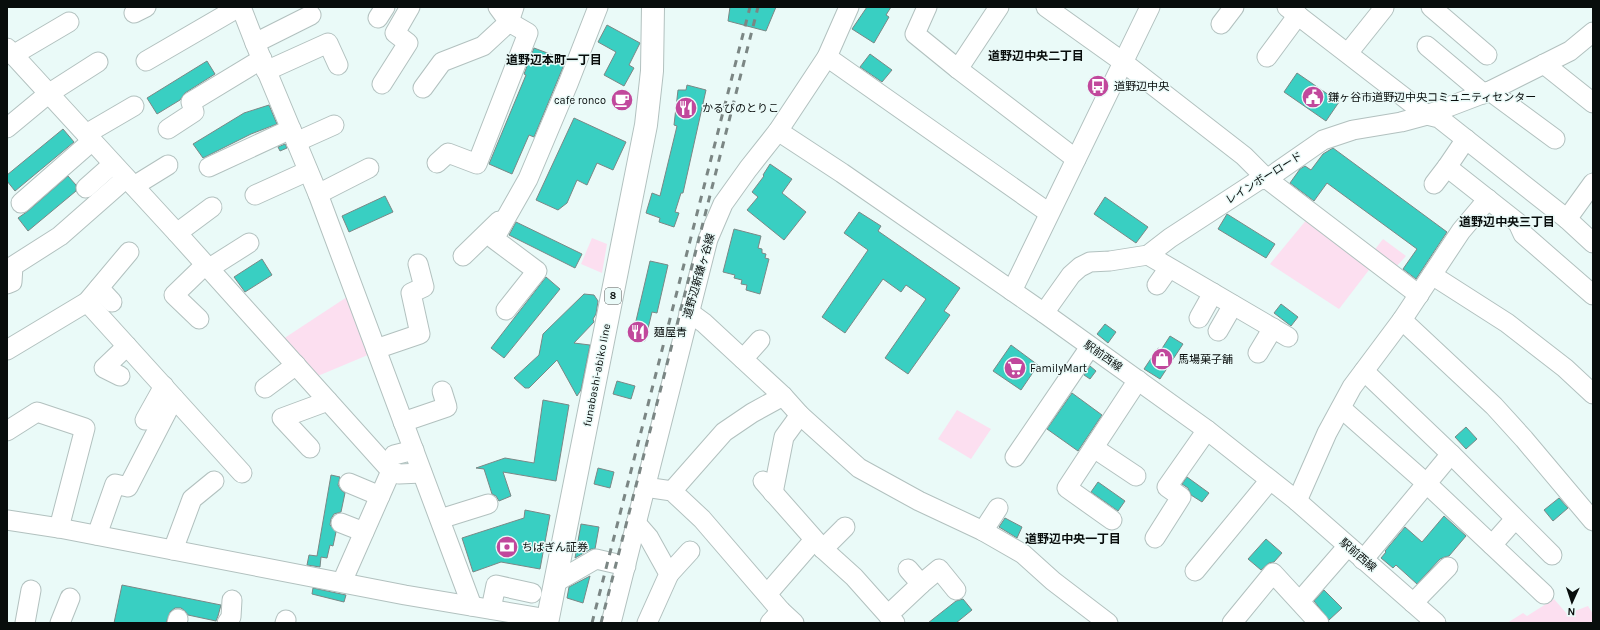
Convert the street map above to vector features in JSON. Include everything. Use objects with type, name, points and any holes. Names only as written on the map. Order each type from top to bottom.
[{"type":"main road","name":"funabashi-abiko line","points":[[548,621],[646,125],[652,71],[654,7]]},
{"type":"street","points":[[146,61],[240,7],[318,194],[472,606]]},
{"type":"street","points":[[382,84],[408,43],[395,33],[410,7]]},
{"type":"street","points":[[506,310],[537,271],[494,239],[528,179],[568,84],[598,7]]},
{"type":"street","name":"道野辺新鎌ヶ谷線","points":[[611,623],[708,239],[723,204],[803,96],[827,58],[849,7]]},
{"type":"street","points":[[927,7],[915,34],[958,69],[1076,159]]},
{"type":"street","points":[[958,69],[999,7]]},
{"type":"street","points":[[1046,7],[1123,62],[1244,156],[1267,179],[1419,295]]},
{"type":"street","points":[[1012,291],[1150,7]]},
{"type":"street","points":[[1221,24],[1234,7]]},
{"type":"street","points":[[1431,7],[1487,55]]},
{"type":"street","points":[[1348,53],[1384,8]]},
{"type":"street","points":[[1267,57],[1293,11],[1427,115],[1439,118],[1567,219],[1593,243]]},
{"type":"street","points":[[423,88],[442,62],[483,46],[507,12],[528,32],[478,164],[441,154]]},
{"type":"street","points":[[168,129],[194,112],[191,102],[261,58],[311,15]]},
{"type":"street","points":[[69,22],[10,52],[177,233],[328,401],[392,463],[400,474],[422,473]]},
{"type":"street","name":"レインボーロード","points":[[1148,256],[1170,238],[1259,180],[1267,179],[1323,140],[1353,130],[1401,122],[1427,115],[1487,93],[1570,50],[1593,32]]},
{"type":"street","points":[[261,58],[328,43],[338,65]]},
{"type":"street","points":[[1427,46],[1487,93],[1555,139]]},
{"type":"street","points":[[827,58],[1049,213]]},
{"type":"street","points":[[7,128],[48,94],[98,62]]},
{"type":"street","points":[[1544,64],[1593,103]]},
{"type":"street","points":[[21,203],[89,138],[134,106]]},
{"type":"street","points":[[209,167],[293,135],[334,125]]},
{"type":"street","name":"駅前西線","points":[[778,131],[842,173],[1044,313],[1207,430],[1297,501],[1347,547],[1436,623]]},
{"type":"street","points":[[1434,184],[1448,167],[1466,140]]},
{"type":"street","points":[[86,188],[113,164]]},
{"type":"street","points":[[7,284],[12,282],[13,266],[60,236],[130,182],[168,165]]},
{"type":"street","points":[[1448,167],[1518,223],[1523,234],[1593,295]]},
{"type":"street","points":[[318,194],[370,168]]},
{"type":"street","points":[[255,195],[308,171]]},
{"type":"street","points":[[1567,219],[1593,183]]},
{"type":"street","points":[[1297,501],[1327,433],[1352,387],[1402,320],[1461,231],[1488,199]]},
{"type":"street","points":[[177,233],[212,207]]},
{"type":"street","points":[[463,256],[510,210]]},
{"type":"street","points":[[199,319],[174,295],[206,267],[249,243]]},
{"type":"street","points":[[7,350],[93,296],[129,252]]},
{"type":"street","points":[[1044,313],[1071,275],[1080,266],[1090,262],[1148,256],[1281,332],[1258,353]]},
{"type":"street","points":[[376,349],[420,334],[411,293],[424,287],[418,264]]},
{"type":"street","points":[[1157,285],[1169,268]]},
{"type":"street","points":[[1432,275],[1507,323],[1565,368],[1593,394]]},
{"type":"street","points":[[1199,318],[1213,293]]},
{"type":"street","points":[[93,296],[112,302]]},
{"type":"street","points":[[93,296],[127,346],[242,473]]},
{"type":"street","points":[[1218,331],[1233,305]]},
{"type":"street","points":[[689,312],[704,323],[783,396],[800,415],[859,468],[919,501],[983,531],[1023,554],[1053,581],[1108,623]]},
{"type":"street","points":[[1402,320],[1494,406],[1590,511]]},
{"type":"street","points":[[743,359],[760,340]]},
{"type":"street","points":[[120,376],[104,368],[127,346]]},
{"type":"street","points":[[1015,458],[1090,347]]},
{"type":"street","points":[[265,388],[296,366]]},
{"type":"street","points":[[1364,371],[1451,454],[1552,555]]},
{"type":"street","points":[[1112,520],[1067,488],[1138,380]]},
{"type":"street","points":[[403,422],[447,407],[442,391]]},
{"type":"street","points":[[146,420],[169,392]]},
{"type":"street","points":[[97,535],[115,484],[128,487],[169,392]]},
{"type":"street","points":[[672,491],[724,432],[752,413],[783,396]]},
{"type":"street","points":[[310,448],[282,418],[328,401]]},
{"type":"street","points":[[1341,408],[1426,483],[1544,594]]},
{"type":"street","points":[[7,431],[37,412],[86,428],[59,528]]},
{"type":"street","points":[[800,415],[784,436],[768,487],[818,544],[854,577],[891,619],[921,584],[939,569],[956,590]]},
{"type":"street","points":[[1155,538],[1181,497],[1167,487],[1207,430]]},
{"type":"street","points":[[1094,448],[1136,476]]},
{"type":"street","points":[[342,582],[380,496],[392,463],[414,450]]},
{"type":"street","points":[[1363,560],[1451,454]]},
{"type":"street","points":[[1195,571],[1270,480]]},
{"type":"street","points":[[173,550],[192,498],[214,482]]},
{"type":"street","points":[[350,483],[380,496]]},
{"type":"street","points":[[645,487],[672,491],[702,519],[768,593],[782,619]]},
{"type":"street","points":[[440,519],[488,504]]},
{"type":"street","points":[[983,531],[998,508]]},
{"type":"street","points":[[1492,545],[1515,519]]},
{"type":"street","points":[[7,520],[59,528],[492,609],[520,619],[548,621]]},
{"type":"street","points":[[341,523],[364,532]]},
{"type":"street","points":[[636,523],[649,538],[669,574]]},
{"type":"street","points":[[768,593],[818,544],[845,527]]},
{"type":"street","points":[[1300,601],[1347,547]]},
{"type":"street","points":[[647,623],[669,574],[690,551]]},
{"type":"street","points":[[556,582],[596,559],[626,566]]},
{"type":"street","points":[[1413,603],[1448,566]]},
{"type":"street","points":[[908,569],[921,584]]},
{"type":"street","points":[[1232,623],[1274,573],[1300,601],[1314,622]]},
{"type":"street","points":[[492,609],[496,585],[532,592]]},
{"type":"street","points":[[24,623],[31,590]]},
{"type":"street","points":[[60,623],[70,598]]},
{"type":"street","points":[[227,623],[231,617],[232,600]]},
{"type":"shaded area","points":[[1308,218],[1372,266],[1339,309],[1270,264]]},
{"type":"shaded area","points":[[592,238],[607,244],[602,273],[581,264]]},
{"type":"shaded area","points":[[1383,239],[1406,256],[1395,268],[1373,252]]},
{"type":"shaded area","points":[[353,293],[375,352],[313,378],[280,341]]},
{"type":"shaded area","points":[[957,410],[991,429],[971,459],[938,439]]},
{"type":"shaded area","points":[[1554,599],[1567,614],[1588,606],[1593,614],[1593,623],[1507,623],[1523,613],[1527,616]]},
{"type":"building","points":[[730,7],[776,7],[766,31],[728,21]]},
{"type":"building","points":[[867,7],[891,7],[886,15],[889,17],[874,43],[852,29]]},
{"type":"building","points":[[607,25],[640,43],[629,65],[634,68],[624,86],[604,75],[616,52],[598,42]]},
{"type":"building","points":[[534,48],[566,60],[534,137],[529,135],[512,174],[489,164],[526,75],[524,74]]},
{"type":"building","points":[[870,54],[892,70],[882,82],[860,67]]},
{"type":"building","points":[[207,61],[215,74],[185,93],[180,100],[157,114],[147,98]]},
{"type":"building","points":[[1297,73],[1339,102],[1326,121],[1284,92]]},
{"type":"building","points":[[687,85],[706,90],[683,193],[681,193],[675,212],[679,213],[674,227],[659,222],[660,218],[646,213],[652,193],[660,196],[677,126],[674,125],[678,90],[686,90]]},
{"type":"building","points":[[269,105],[277,124],[251,134],[203,158],[193,144],[244,113]]},
{"type":"building","points":[[574,118],[626,142],[613,170],[597,163],[587,185],[577,180],[567,203],[558,210],[536,200]]},
{"type":"building","points":[[63,129],[74,142],[15,191],[7,181],[7,175]]},
{"type":"building","points":[[285,144],[287,148],[280,151],[278,147]]},
{"type":"building","points":[[1333,148],[1447,232],[1416,279],[1403,269],[1417,249],[1327,183],[1314,201],[1290,183],[1300,169],[1305,166],[1311,170],[1323,154]]},
{"type":"building","points":[[770,164],[792,179],[782,193],[806,212],[784,240],[747,210],[758,197],[752,192],[764,176],[763,175]]},
{"type":"building","points":[[68,176],[76,185],[76,191],[28,231],[18,218]]},
{"type":"building","points":[[385,196],[393,212],[349,232],[342,216]]},
{"type":"building","points":[[1105,197],[1148,227],[1136,243],[1094,214]]},
{"type":"building","points":[[859,212],[881,226],[878,231],[960,288],[944,311],[950,315],[908,374],[885,358],[926,299],[906,285],[901,292],[883,279],[845,333],[822,317],[868,250],[844,233]]},
{"type":"building","points":[[1227,214],[1275,244],[1266,258],[1218,229]]},
{"type":"building","points":[[516,222],[582,254],[575,268],[509,235]]},
{"type":"building","points":[[734,229],[761,236],[758,248],[762,249],[762,253],[766,254],[765,258],[769,259],[760,294],[746,290],[747,285],[741,284],[742,280],[734,278],[735,275],[723,272]]},
{"type":"building","points":[[262,259],[272,275],[245,292],[234,277]]},
{"type":"building","points":[[650,261],[668,265],[657,313],[652,312],[645,341],[629,337],[632,324],[635,325]]},
{"type":"building","points":[[546,277],[560,289],[504,358],[491,348]]},
{"type":"building","points":[[584,294],[594,295],[598,301],[596,314],[593,319],[594,322],[574,343],[590,345],[581,390],[577,396],[557,360],[529,388],[525,388],[514,378],[539,355],[543,334]]},
{"type":"building","points":[[1281,304],[1298,317],[1291,326],[1274,313]]},
{"type":"building","points":[[1105,324],[1116,332],[1108,343],[1097,334]]},
{"type":"building","name":"馬場菓子舗","points":[[1170,336],[1183,344],[1160,379],[1144,369],[1158,348],[1161,350]]},
{"type":"building","name":"FamilyMart","points":[[1011,345],[1038,365],[1021,390],[993,371]]},
{"type":"building","points":[[1090,366],[1096,371],[1090,379],[1084,375]]},
{"type":"building","points":[[617,381],[635,386],[631,399],[613,394]]},
{"type":"building","points":[[1072,393],[1102,415],[1078,451],[1047,429]]},
{"type":"building","points":[[543,400],[569,405],[556,481],[503,472],[511,496],[499,501],[496,496],[492,494],[484,469],[476,468],[505,458],[534,463]]},
{"type":"building","points":[[1466,427],[1477,439],[1466,449],[1455,437]]},
{"type":"building","points":[[598,468],[614,472],[610,488],[594,484]]},
{"type":"building","points":[[331,475],[340,477],[338,485],[345,493],[341,512],[334,514],[331,519],[330,525],[336,532],[333,546],[330,545],[327,558],[321,557],[320,567],[307,565],[309,555],[317,556]]},
{"type":"building","points":[[1187,477],[1209,493],[1202,502],[1191,495],[1188,488],[1182,484]]},
{"type":"building","points":[[1098,482],[1125,501],[1118,511],[1091,492]]},
{"type":"building","points":[[1559,498],[1568,508],[1553,521],[1544,510]]},
{"type":"building","points":[[525,510],[550,515],[540,569],[501,562],[473,572],[462,538],[524,518]]},
{"type":"building","points":[[1444,516],[1466,536],[1449,556],[1440,559],[1417,584],[1396,565],[1393,568],[1381,558],[1405,527],[1422,542]]},
{"type":"building","points":[[1005,518],[1022,527],[1017,538],[999,527]]},
{"type":"building","points":[[581,524],[599,527],[595,549],[591,549],[575,558]]},
{"type":"building","points":[[1266,539],[1282,553],[1274,562],[1269,563],[1261,570],[1248,559]]},
{"type":"building","points":[[590,576],[583,603],[567,598],[569,587]]},
{"type":"building","points":[[122,585],[221,605],[216,621],[188,615],[181,608],[175,608],[170,612],[166,623],[114,623]]},
{"type":"building","points":[[313,588],[346,595],[344,602],[312,594]]},
{"type":"building","points":[[1324,590],[1342,608],[1329,620],[1314,601]]},
{"type":"building","points":[[963,599],[972,610],[956,623],[928,623],[956,601]]},
{"type":"railway","points":[[592,623],[750,7]]},
{"type":"railway","points":[[601,623],[758,7]]},
{"type":"place","name":"道野辺中央","points":[[1098,86]]},
{"type":"place","name":"鎌ヶ谷市道野辺中央コミュニティセンター","points":[[1313,97]]},
{"type":"place","name":"cafe ronco","points":[[622,100]]},
{"type":"place","name":"かるびのとりこ","points":[[686,108]]},
{"type":"place","name":"麺屋青","points":[[638,332]]},
{"type":"place","name":"馬場菓子舗","points":[[1162,359]]},
{"type":"place","name":"FamilyMart","points":[[1015,368]]},
{"type":"place","name":"ちばぎん証券","points":[[507,547]]},
{"type":"district","name":"道野辺中央二丁目","points":[[1036,56]]},
{"type":"district","name":"道野辺本町一丁目","points":[[554,60]]},
{"type":"district","name":"道野辺中央三丁目","points":[[1507,222]]},
{"type":"district","name":"道野辺中央一丁目","points":[[1073,539]]}]
